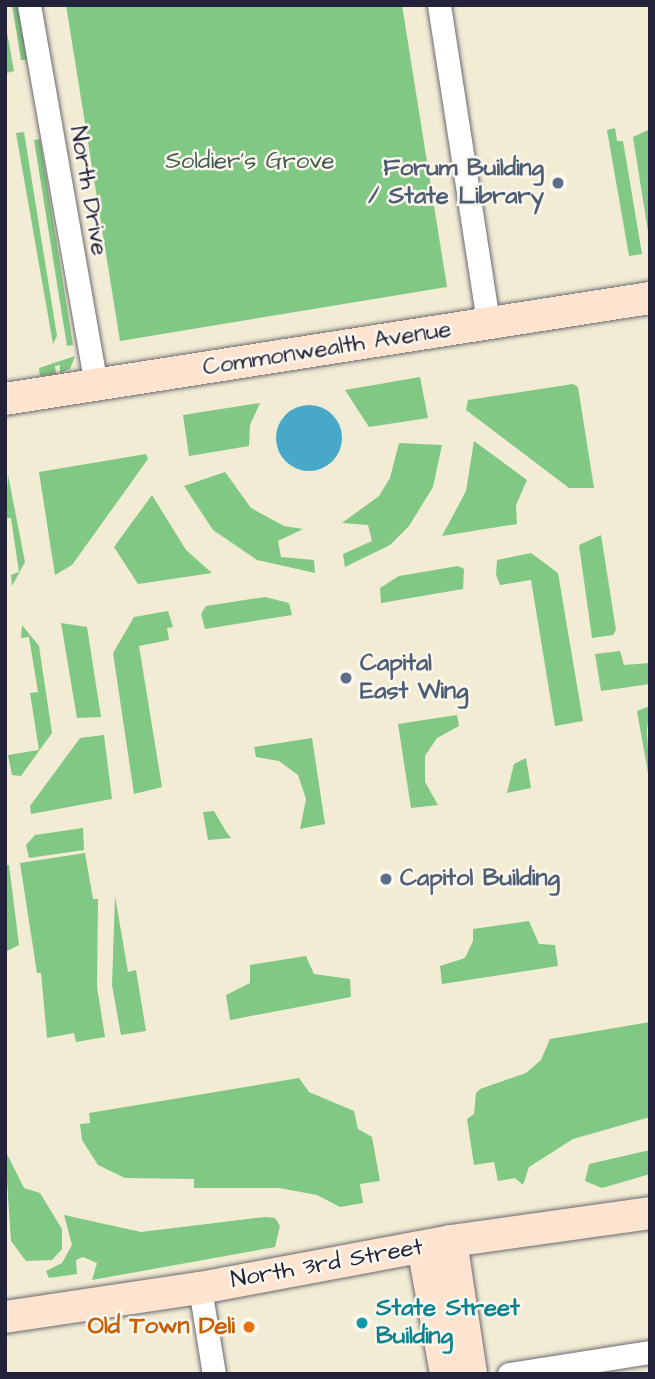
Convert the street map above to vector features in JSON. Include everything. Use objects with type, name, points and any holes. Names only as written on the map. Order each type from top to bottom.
[{"type":"street","name":"North Drive","points":[[29,5],[96,385]]},
{"type":"street","points":[[439,5],[488,323]]},
{"type":"street","name":"Commonwealth Avenue","points":[[5,399],[650,298]]},
{"type":"street","name":"North 3rd Street","points":[[5,1317],[200,1288],[437,1244],[650,1213]]},
{"type":"street","points":[[437,1244],[446,1374]]},
{"type":"street","points":[[437,1244],[471,1374]]},
{"type":"street","points":[[200,1288],[214,1374]]},
{"type":"street","points":[[509,1374],[650,1352]]},
{"type":"green space","points":[[12,5],[18,5],[27,60],[21,60]]},
{"type":"green space","name":"Soldier's Grove","points":[[66,5],[402,5],[447,287],[120,341]]},
{"type":"green space","points":[[5,21],[14,71],[7,73],[5,60]]},
{"type":"green space","points":[[615,128],[617,141],[623,141],[642,254],[629,256],[607,130]]},
{"type":"green space","points":[[650,129],[650,244],[633,137]]},
{"type":"green space","points":[[24,132],[57,336],[53,344],[16,133]]},
{"type":"green space","points":[[40,139],[73,345],[67,346],[34,140]]},
{"type":"green space","points":[[75,356],[70,369],[60,373],[60,365],[55,366],[56,374],[40,376],[39,368]]},
{"type":"green space","points":[[420,377],[428,418],[369,427],[345,390]]},
{"type":"green space","points":[[573,384],[578,387],[594,488],[569,488],[466,410],[468,400]]},
{"type":"green space","points":[[260,403],[250,425],[249,446],[189,456],[183,415]]},
{"type":"green space","points":[[474,441],[527,480],[516,505],[517,524],[442,536],[466,491]]},
{"type":"green space","points":[[399,443],[442,445],[433,487],[409,526],[390,545],[345,567],[343,554],[372,541],[368,525],[342,523],[379,496],[390,478]]},
{"type":"green space","points":[[146,454],[148,459],[72,565],[55,575],[39,472]]},
{"type":"green space","points":[[225,472],[251,508],[284,526],[303,529],[278,541],[281,557],[314,560],[315,573],[257,560],[213,530],[184,486]]},
{"type":"green space","points":[[8,475],[25,562],[12,586],[11,575],[19,572],[11,518],[5,518]]},
{"type":"green space","points":[[152,495],[186,550],[212,573],[138,584],[114,547]]},
{"type":"green space","points":[[601,535],[616,630],[613,635],[592,638],[579,545]]},
{"type":"green space","points":[[531,553],[558,573],[583,721],[555,726],[531,580],[500,585],[496,575],[497,560]]},
{"type":"green space","points":[[458,566],[464,569],[463,589],[381,603],[380,588],[399,576]]},
{"type":"green space","points":[[265,597],[289,603],[292,615],[205,629],[201,614],[206,606]]},
{"type":"green space","points":[[168,611],[173,627],[167,628],[169,640],[139,646],[162,787],[134,794],[113,653],[134,617]]},
{"type":"green space","points":[[61,623],[87,627],[101,717],[77,718]]},
{"type":"green space","points":[[22,625],[39,646],[52,733],[21,776],[12,775],[8,755],[39,750],[30,693],[38,692],[29,637],[21,638]]},
{"type":"green space","points":[[620,651],[624,665],[650,663],[650,684],[601,691],[595,654]]},
{"type":"green space","points":[[650,706],[647,731],[650,784],[637,711]]},
{"type":"green space","points":[[457,715],[459,726],[437,738],[425,756],[425,782],[438,805],[411,808],[398,724]]},
{"type":"green space","points":[[104,735],[112,799],[31,814],[30,806],[80,738]]},
{"type":"green space","points":[[312,738],[325,824],[300,829],[306,799],[298,775],[279,761],[256,757],[254,747]]},
{"type":"green space","points":[[526,758],[531,788],[507,793],[514,764]]},
{"type":"green space","points":[[214,811],[231,838],[208,840],[203,812]]},
{"type":"green space","points":[[83,828],[84,850],[29,858],[26,845],[35,835]]},
{"type":"green space","points":[[85,853],[93,899],[98,899],[97,987],[105,1037],[76,1042],[74,1033],[47,1038],[41,973],[37,973],[20,863]]},
{"type":"green space","points":[[5,865],[9,865],[19,945],[5,952]]},
{"type":"green space","points":[[115,896],[128,972],[136,970],[146,1031],[121,1035],[112,985]]},
{"type":"green space","points":[[529,921],[539,944],[555,945],[558,966],[442,984],[440,966],[465,958],[473,941],[473,929]]},
{"type":"green space","points":[[306,956],[314,974],[350,979],[351,997],[230,1020],[226,995],[250,983],[250,965]]},
{"type":"green space","points":[[650,1022],[650,1117],[573,1139],[529,1167],[523,1185],[515,1178],[498,1181],[494,1162],[474,1165],[467,1119],[474,1114],[476,1093],[480,1089],[526,1073],[541,1060],[550,1039]]},
{"type":"green space","points":[[299,1078],[309,1092],[354,1111],[358,1129],[372,1137],[380,1181],[360,1184],[363,1203],[340,1207],[317,1195],[279,1188],[194,1188],[194,1179],[125,1178],[98,1165],[82,1140],[80,1124],[90,1123],[89,1113]]},
{"type":"green space","points":[[5,1150],[24,1188],[40,1193],[62,1229],[62,1249],[52,1260],[26,1261],[11,1241]]},
{"type":"green space","points":[[650,1150],[650,1174],[602,1188],[585,1181],[589,1164]]},
{"type":"green space","points":[[64,1215],[141,1232],[265,1217],[275,1218],[280,1226],[275,1247],[92,1280],[97,1263],[83,1257],[76,1260],[77,1274],[49,1278],[46,1271],[62,1263],[72,1245]]},
{"type":"water","points":[[302,405],[316,405],[328,410],[337,419],[342,438],[340,451],[333,462],[316,471],[302,471],[290,466],[281,457],[276,445],[276,431],[281,419],[290,410]]},
{"type":"place","name":"Forum Building / State Library","points":[[558,183]]},
{"type":"place","name":"Capital East Wing","points":[[346,678]]},
{"type":"place","name":"Capitol Building","points":[[386,879]]},
{"type":"place","name":"State Street Building","points":[[362,1323]]},
{"type":"place","name":"Old Town Deli","points":[[249,1327]]}]
